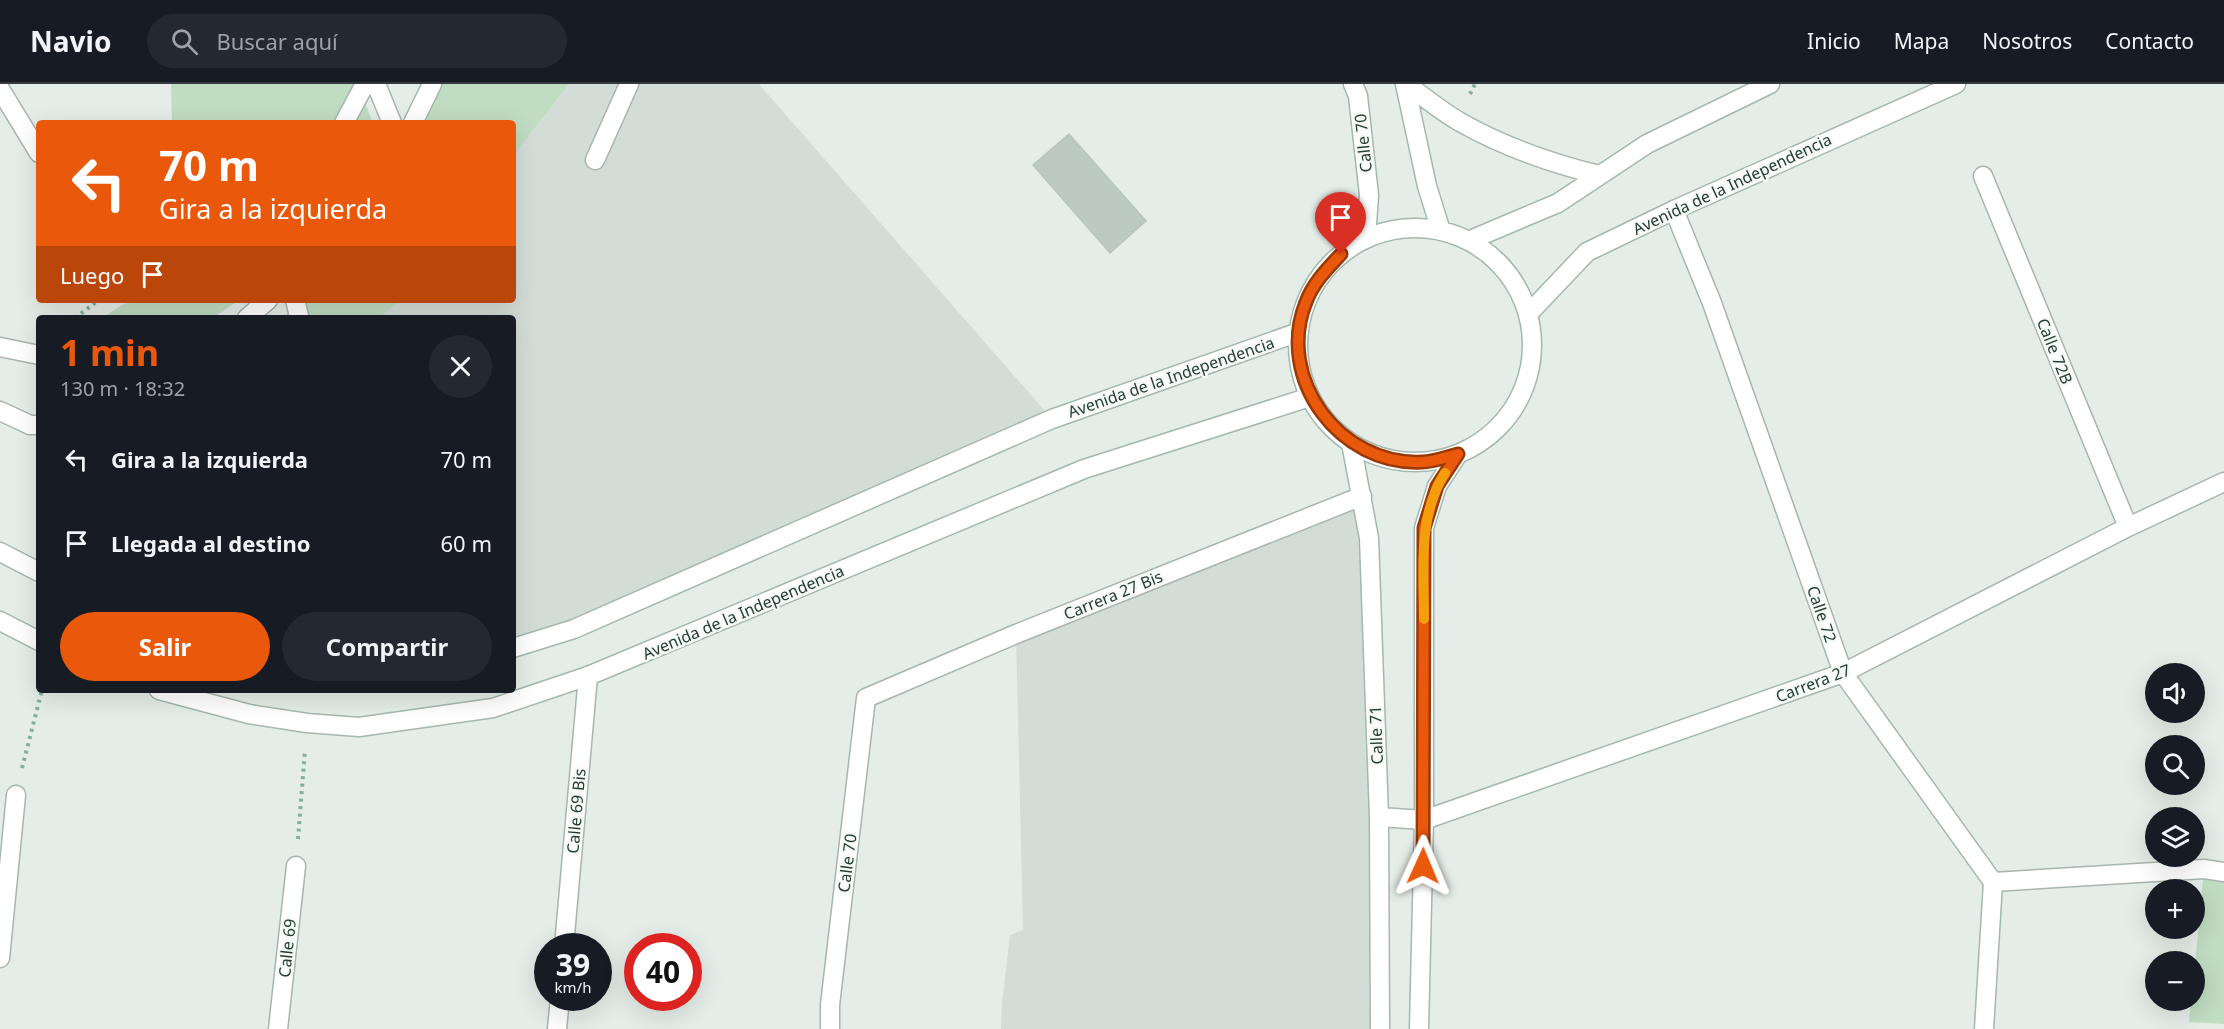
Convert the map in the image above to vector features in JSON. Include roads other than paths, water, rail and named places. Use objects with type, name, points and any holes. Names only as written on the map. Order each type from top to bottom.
[{"type":"street","points":[[346,120],[365,84]]},
{"type":"street","points":[[376,84],[391,120]]},
{"type":"street","points":[[414,120],[432,84]]},
{"type":"street","points":[[595,160],[629,84]]},
{"type":"street","name":"Calle 70","points":[[1353,84],[1358,96],[1369,195],[1366,238]]},
{"type":"street","points":[[1406,84],[1427,186],[1441,231]]},
{"type":"street","points":[[1406,84],[1458,121],[1502,144],[1550,163],[1599,175]]},
{"type":"street","points":[[1468,241],[1558,203],[1647,144],[1770,84]]},
{"type":"street","name":"Avenida de la Independencia","points":[[1528,315],[1587,252],[1674,210],[1956,84]]},
{"type":"street","points":[[0,89],[36,148]]},
{"type":"street","name":"Calle 72B","points":[[1983,176],[2128,527]]},
{"type":"street","name":"Calle 72","points":[[1674,210],[1713,303],[1843,673],[1993,882]]},
{"type":"street","points":[[1422,228],[1441,231],[1468,241],[1498,262],[1520,295],[1528,315],[1532,344],[1529,373],[1519,400],[1503,423],[1482,441],[1458,454],[1422,462],[1385,458],[1351,443],[1335,430],[1310,397],[1300,363],[1299,332],[1306,302],[1320,276],[1341,254],[1366,238],[1403,229],[1422,228]]},
{"type":"street","points":[[250,315],[264,303]]},
{"type":"street","name":"Avenida de la Independencia","points":[[516,647],[574,629],[1052,419],[1299,332]]},
{"type":"street","points":[[0,338],[34,354]]},
{"type":"street","points":[[0,347],[34,354]]},
{"type":"street","name":"Avenida de la Independencia","points":[[170,693],[249,714],[307,723],[359,727],[493,708],[588,676],[1084,469],[1310,397]]},
{"type":"street","points":[[0,411],[36,426]]},
{"type":"street","name":"Calle 71","points":[[1351,443],[1369,538],[1378,817],[1380,1029]]},
{"type":"street","points":[[1419,1029],[1424,820],[1424,528],[1437,486],[1458,454]]},
{"type":"street","name":"Carrera 27","points":[[1378,817],[1424,820],[1843,673],[2128,527],[2224,482]]},
{"type":"street","name":"Carrera 27 Bis","points":[[866,698],[1016,634],[1362,496]]},
{"type":"street","points":[[0,552],[36,570]]},
{"type":"street","points":[[0,621],[36,639]]},
{"type":"street","name":"Calle 69 Bis","points":[[565,933],[588,676]]},
{"type":"street","name":"Calle 70","points":[[830,1029],[830,1005],[866,698]]},
{"type":"street","points":[[0,958],[16,795]]},
{"type":"street","name":"Calle 69","points":[[278,1029],[296,866]]},
{"type":"street","points":[[1984,1029],[1993,882],[2204,869],[2224,872]]},
{"type":"street","points":[[557,1029],[559,1011]]}]
